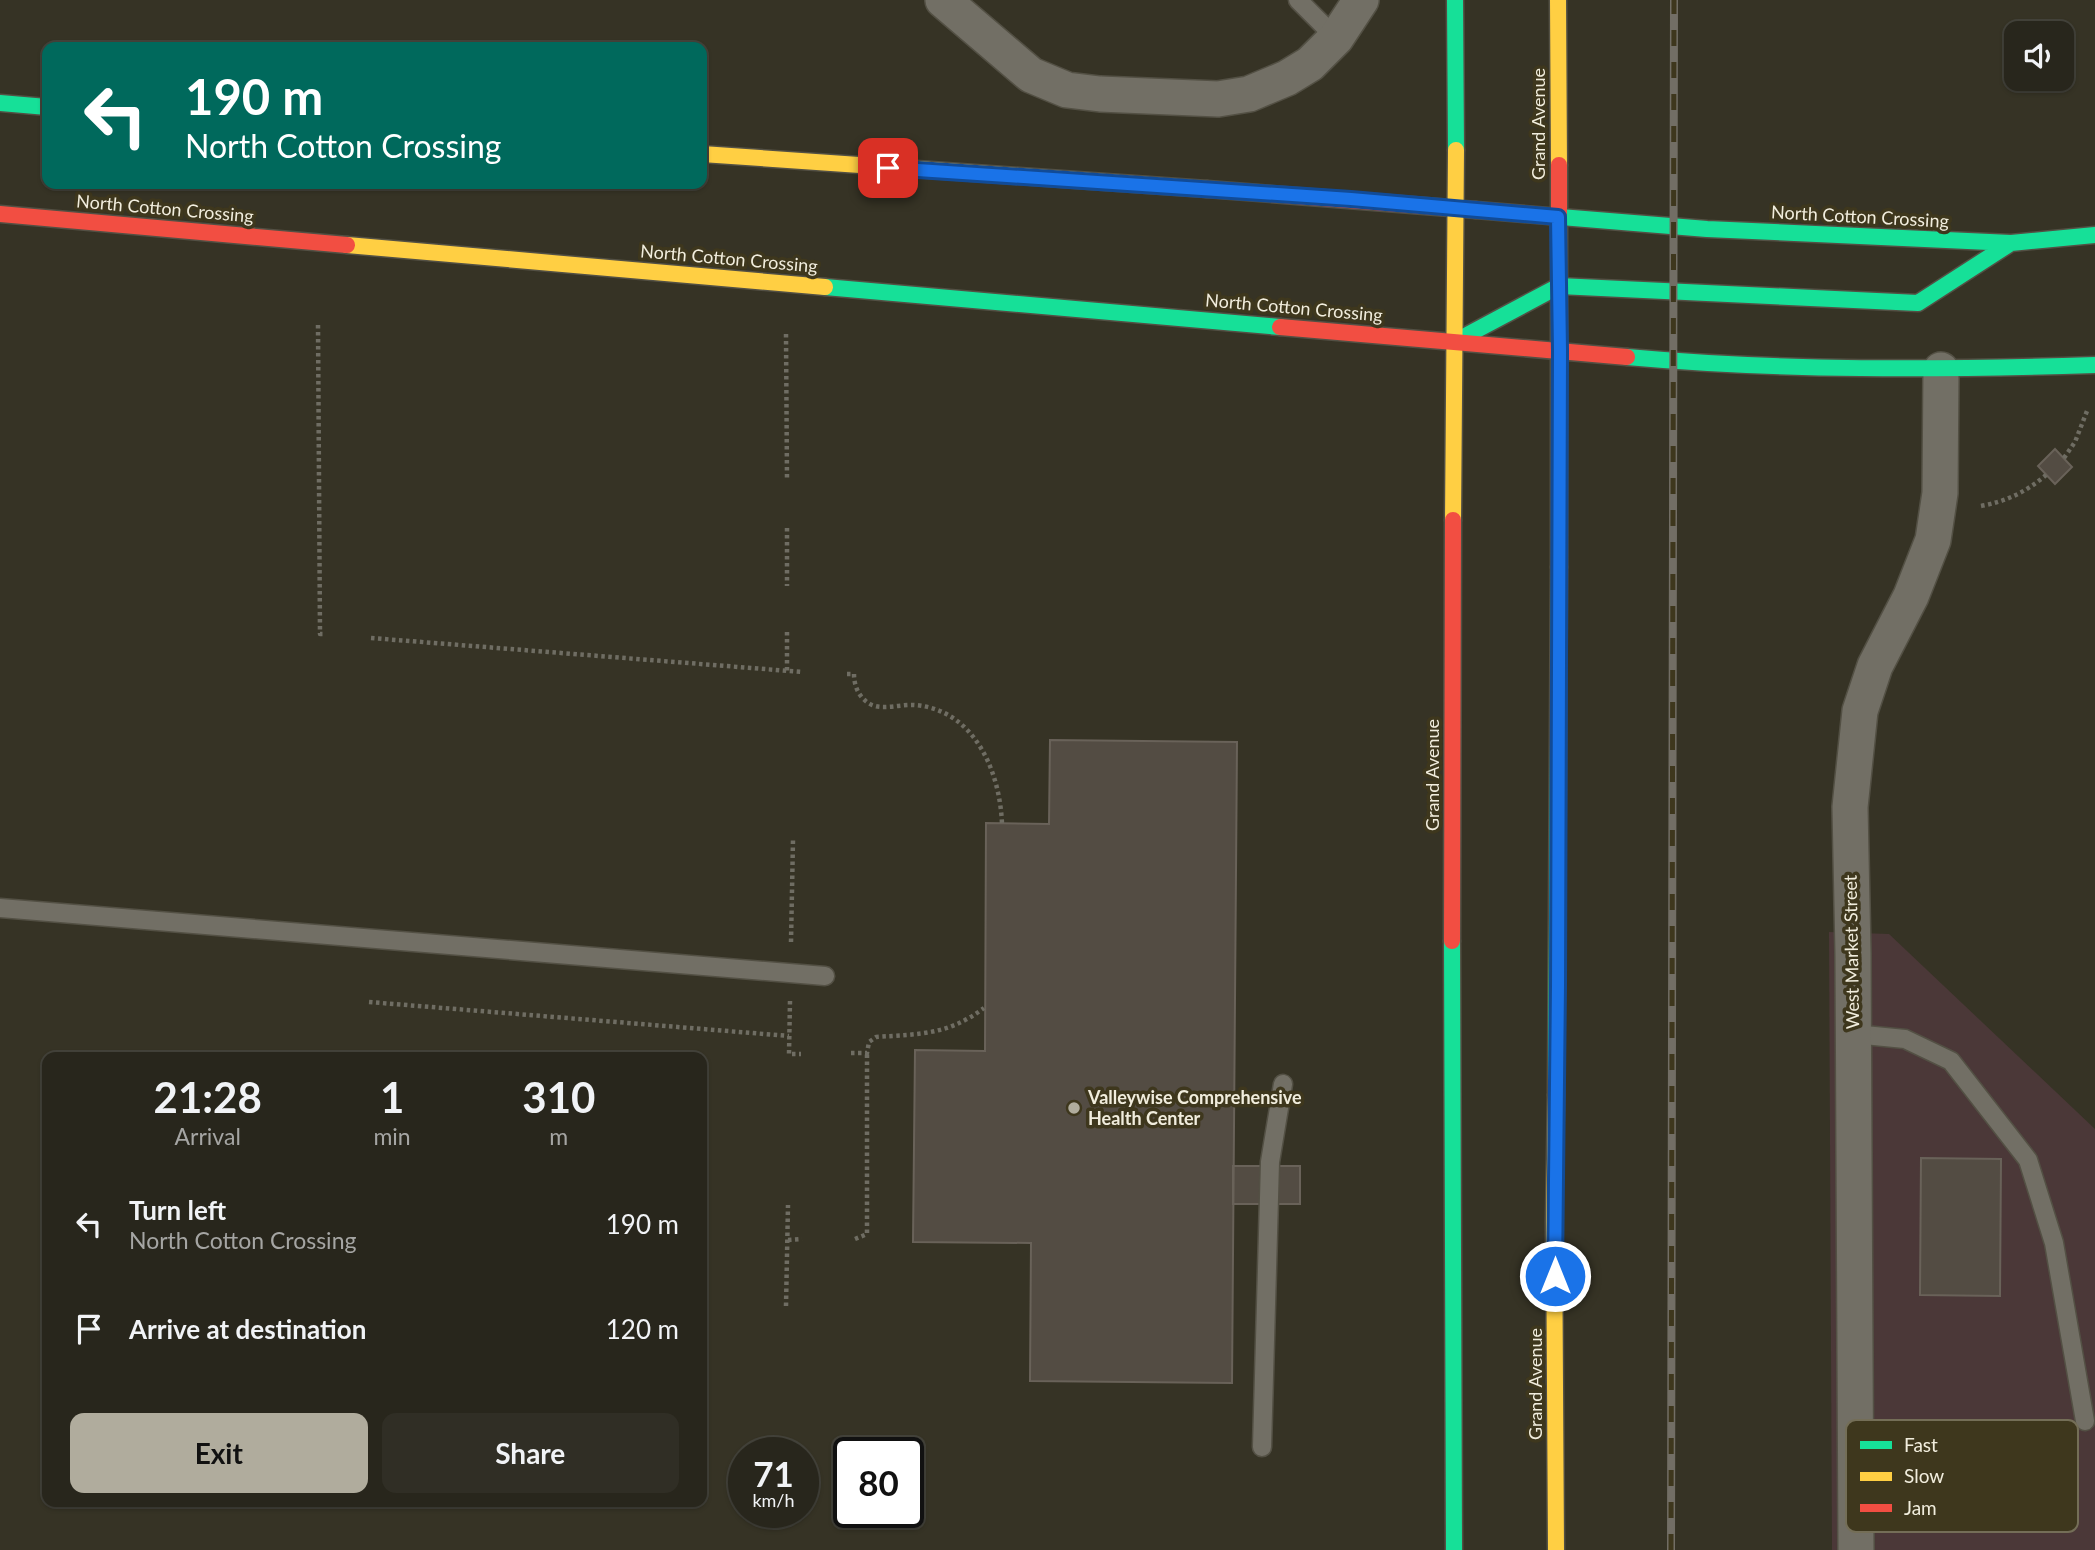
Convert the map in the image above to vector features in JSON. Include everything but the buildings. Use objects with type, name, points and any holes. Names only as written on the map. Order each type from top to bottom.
[{"type":"main road","name":"Grand Avenue","points":[[1454,1550],[1452,865],[1453,442],[1457,207],[1455,0]]},
{"type":"main road","name":"Grand Avenue","points":[[1556,1550],[1554,1222],[1558,986],[1560,350],[1558,0]]},
{"type":"main road","points":[[0,103],[42,107]]},
{"type":"main road","name":"North Cotton Crossing","points":[[707,154],[1457,207],[1707,229],[2011,243],[2095,235]]},
{"type":"main road","name":"North Cotton Crossing","points":[[0,214],[1706,364],[1941,370],[2095,365]]},
{"type":"main road","name":"North Cotton Crossing","points":[[1559,286],[1918,303],[2011,243]]},
{"type":"main road","points":[[1456,341],[1559,286]]},
{"type":"street","points":[[943,0],[1031,75],[1067,90],[1218,99],[1250,94],[1287,78],[1310,64],[1336,38],[1361,0]]},
{"type":"street","name":"West Market Street","points":[[1855,1420],[1850,807],[1860,711],[1875,666],[1911,596],[1933,540],[1940,493],[1941,370]]},
{"type":"street","name":"West Market Street","points":[[1856,1532],[1856,1550]]},
{"type":"lane","points":[[1298,0],[1336,38]]},
{"type":"lane","points":[[0,908],[825,976]]},
{"type":"lane","points":[[1854,1034],[1905,1039],[1951,1061],[2028,1160],[2054,1243],[2085,1420]]},
{"type":"lane","points":[[1262,1447],[1270,1162],[1283,1084]]},
{"type":"path","points":[[318,325],[320,634],[326,634]]},
{"type":"path","points":[[786,334],[787,479]]},
{"type":"path","points":[[2063,458],[2075,442],[2087,411]]},
{"type":"path","points":[[1981,506],[2003,502],[2029,489],[2046,475]]},
{"type":"path","points":[[787,528],[787,586]]},
{"type":"path","points":[[787,632],[787,672]]},
{"type":"path","points":[[371,638],[802,672]]},
{"type":"path","points":[[847,674],[854,674],[854,685],[861,697],[872,705],[915,705],[929,708],[962,726],[987,755],[1002,798],[1002,824]]},
{"type":"path","points":[[791,942],[793,840]]},
{"type":"path","points":[[790,998],[789,1054],[801,1054]]},
{"type":"path","points":[[369,1002],[789,1036]]},
{"type":"path","points":[[855,1239],[867,1234],[869,1042],[876,1037],[932,1034],[967,1021],[985,1008]]},
{"type":"path","points":[[851,1053],[867,1053]]},
{"type":"path","points":[[786,1306],[788,1205]]},
{"type":"path","points":[[788,1240],[803,1239]]},
{"type":"shaded area","points":[[1829,932],[1889,934],[2095,1129],[2095,1550],[1832,1550]]},
{"type":"railway","points":[[1671,1550],[1674,0]]},
{"type":"traffic: fast","points":[[1455,0],[1456,150]]},
{"type":"traffic: fast","points":[[0,103],[42,107]]},
{"type":"traffic: fast","points":[[1476,210],[1707,229],[2011,243],[2095,235]]},
{"type":"traffic: fast","points":[[1456,341],[1559,286],[1918,303],[2011,243]]},
{"type":"traffic: fast","points":[[825,287],[1280,327]]},
{"type":"traffic: fast","points":[[1627,357],[1744,365],[1861,368],[2095,365]]},
{"type":"traffic: fast","points":[[1556,1095],[1559,567]]},
{"type":"traffic: fast","points":[[1452,941],[1454,1550]]},
{"type":"traffic: slow","points":[[1558,0],[1559,165]]},
{"type":"traffic: slow","points":[[1453,520],[1456,150]]},
{"type":"traffic: slow","points":[[707,154],[1207,189]]},
{"type":"traffic: slow","points":[[347,245],[825,287]]},
{"type":"traffic: slow","points":[[1556,1095],[1556,1550]]},
{"type":"traffic: jam","points":[[1559,165],[1559,567]]},
{"type":"traffic: jam","points":[[1207,189],[1476,210]]},
{"type":"traffic: jam","points":[[0,214],[347,245]]},
{"type":"traffic: jam","points":[[1280,327],[1627,357]]},
{"type":"traffic: jam","points":[[1452,941],[1453,520]]},
{"type":"place","name":"Valleywise Comprehensive Health Center","points":[[1074,1108]]},
{"type":"route","points":[[888,168],[1351,199],[1558,217],[1560,350],[1555,1276]]}]
